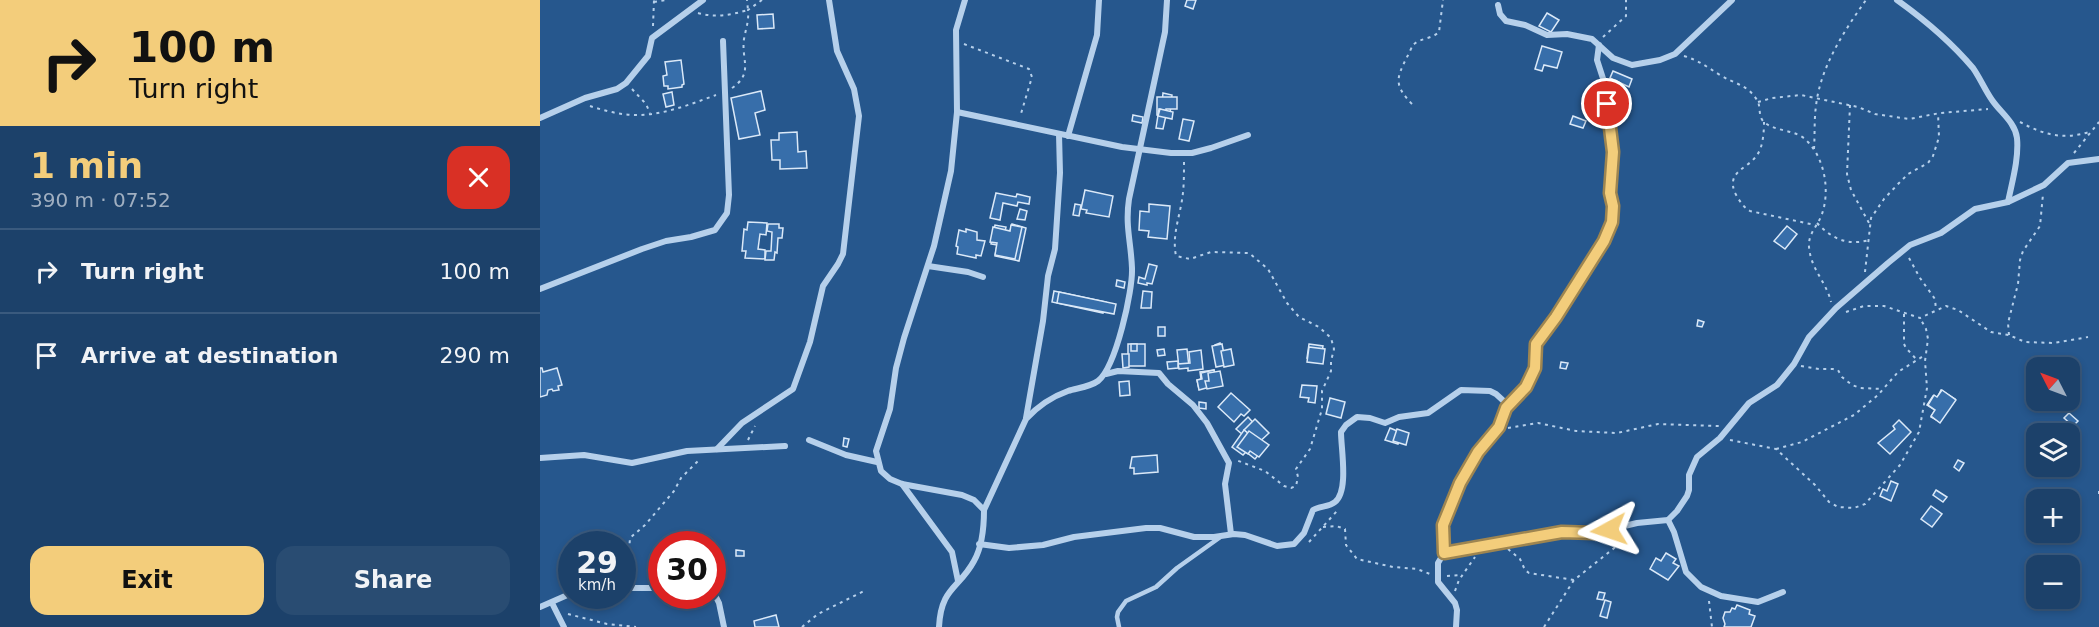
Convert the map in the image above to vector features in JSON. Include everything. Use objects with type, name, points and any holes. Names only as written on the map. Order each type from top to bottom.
[{"type":"street","points":[[540,118],[585,98],[609,93],[626,83],[648,56],[652,38],[703,0]]},
{"type":"street","points":[[713,449],[742,423],[790,392],[794,387],[810,342],[825,282],[843,254],[859,116],[854,89],[837,51],[830,0]]},
{"type":"street","points":[[965,0],[958,17],[956,41],[957,112],[951,171],[928,266],[896,368],[890,409],[876,451],[881,471],[890,479],[902,484],[962,495],[974,500],[984,510]]},
{"type":"street","points":[[1068,136],[1097,36],[1099,0]]},
{"type":"street","points":[[1106,374],[1125,317],[1132,282],[1126,215],[1166,32],[1167,0]]},
{"type":"street","points":[[1498,5],[1500,14],[1506,21],[1525,25],[1547,35],[1567,34],[1592,39],[1613,58],[1632,65],[1660,60],[1675,54],[1732,0]]},
{"type":"street","points":[[1897,0],[1925,20],[1974,70],[1993,103],[2001,110],[2017,137],[2017,159],[2008,202]]},
{"type":"street","points":[[540,289],[642,249],[715,230],[728,213],[723,41]]},
{"type":"street","points":[[1456,627],[1457,610],[1453,599],[1438,582],[1438,563],[1444,553],[1443,525],[1460,483],[1478,452],[1496,431],[1509,405],[1524,390],[1532,375],[1536,344],[1556,317],[1604,241],[1612,222],[1613,206],[1610,193],[1613,152],[1607,116],[1609,97],[1597,60],[1599,45]]},
{"type":"street","points":[[957,112],[1139,150],[1185,153],[1211,148],[1248,135]]},
{"type":"street","points":[[939,627],[943,601],[975,560],[984,525],[984,510],[1026,419],[1043,321],[1048,276],[1055,249],[1060,173],[1059,134]]},
{"type":"street","points":[[1444,553],[1477,549],[1562,532],[1595,533],[1668,520],[1687,496],[1693,462],[1700,454],[1720,438],[1749,403],[1778,385],[1794,364],[1809,337],[1831,314],[1910,245],[1941,233],[1975,209],[2008,202],[2044,185],[2068,163],[2099,159]]},
{"type":"street","points":[[928,266],[968,272],[983,278]]},
{"type":"street","points":[[1026,419],[1049,399],[1097,382],[1106,374],[1118,371],[1159,372],[1168,384],[1193,405],[1207,423],[1229,463],[1226,484],[1231,534]]},
{"type":"street","points":[[979,544],[1009,548],[1043,545],[1074,537],[1160,528],[1194,537],[1231,534],[1245,535],[1277,546],[1294,544],[1304,533],[1313,510],[1334,503],[1340,496],[1343,467],[1341,432],[1350,421],[1357,417],[1364,417],[1385,423],[1399,417],[1428,412],[1461,390],[1490,391],[1509,405]]},
{"type":"street","points":[[809,440],[846,455],[877,462]]},
{"type":"street","points":[[540,458],[584,455],[632,463],[671,453],[785,446]]},
{"type":"street","points":[[902,484],[952,552],[958,581]]},
{"type":"street","points":[[1668,520],[1686,572],[1706,589],[1721,596],[1758,602],[1783,592]]},
{"type":"street","points":[[540,607],[558,600]]},
{"type":"street","points":[[552,603],[564,627]]},
{"type":"street","points":[[720,609],[724,627]]},
{"type":"lane","points":[[1119,627],[1118,612],[1126,601],[1156,587],[1177,568],[1221,536]]},
{"type":"path","points":[[652,38],[654,1],[666,0]]},
{"type":"path","points":[[575,102],[612,112],[638,115],[684,107],[724,92],[742,80],[745,72],[744,41],[749,22],[747,0]]},
{"type":"path","points":[[691,9],[705,15],[724,16],[748,10],[762,0]]},
{"type":"path","points":[[1412,104],[1400,91],[1398,78],[1400,70],[1413,45],[1439,32],[1443,0]]},
{"type":"path","points":[[1592,39],[1604,37],[1626,16],[1626,0]]},
{"type":"path","points":[[1866,0],[1852,19],[1828,64],[1816,106],[1814,149],[1827,186],[1822,213],[1809,241],[1811,263],[1830,297],[1831,314],[1870,305],[1884,306],[1920,318],[1942,307],[1951,307],[1990,332],[2009,335],[2025,342],[2054,343],[2088,338]]},
{"type":"path","points":[[956,41],[979,48],[1006,62],[1026,67],[1031,72],[1032,77],[1019,126]]},
{"type":"path","points":[[1675,54],[1701,62],[1720,75],[1743,85],[1758,102],[1764,122],[1759,153],[1733,177],[1734,191],[1744,208],[1750,212],[1816,224],[1830,235],[1848,243],[1869,240]]},
{"type":"path","points":[[626,83],[646,104],[650,113]]},
{"type":"path","points":[[1758,102],[1788,95],[1818,98],[1895,118],[2001,110],[2042,132],[2066,137],[2089,132]]},
{"type":"path","points":[[1850,105],[1847,174],[1851,190],[1869,223]]},
{"type":"path","points":[[1864,284],[1869,223],[1875,210],[1884,199],[1908,174],[1921,168],[1933,156],[1939,137],[1938,113]]},
{"type":"path","points":[[1764,122],[1800,135],[1814,149]]},
{"type":"path","points":[[2068,163],[2089,132],[2099,122]]},
{"type":"path","points":[[1185,153],[1182,200],[1174,237],[1176,256],[1190,259],[1211,252],[1249,253],[1268,269],[1287,303],[1299,317],[1319,327],[1330,338],[1334,348],[1330,361],[1331,371],[1324,385],[1322,409],[1312,444],[1296,469],[1298,477],[1296,486],[1291,488],[1284,486],[1265,471],[1238,460],[1233,459],[1229,463]]},
{"type":"path","points":[[2009,335],[2008,323],[2018,284],[2020,260],[2023,251],[2040,226],[2044,185]]},
{"type":"path","points":[[1906,250],[1920,278],[1935,299],[1936,311]]},
{"type":"path","points":[[1904,314],[1904,344],[1917,360]]},
{"type":"path","points":[[1776,449],[1815,485],[1829,502],[1846,509],[1865,504],[1900,465],[1919,432],[1927,388],[1925,355],[1928,334],[1920,318]]},
{"type":"path","points":[[1720,438],[1776,449],[1802,442],[1854,415],[1898,372],[1925,355]]},
{"type":"path","points":[[1794,364],[1838,370],[1842,377],[1852,385],[1860,388],[1883,389]]},
{"type":"path","points":[[744,447],[762,410]]},
{"type":"path","points":[[1496,431],[1538,423],[1576,430],[1617,433],[1658,424],[1731,426]]},
{"type":"path","points":[[636,533],[676,488],[681,478],[713,449]]},
{"type":"path","points":[[2099,491],[2099,498]]},
{"type":"path","points":[[1294,544],[1302,545],[1309,542],[1338,510],[1340,496]]},
{"type":"path","points":[[1544,627],[1574,580],[1618,545],[1633,525]]},
{"type":"path","points":[[1323,527],[1336,526],[1345,529],[1346,545],[1355,557],[1364,562],[1417,569],[1438,576],[1462,575]]},
{"type":"path","points":[[1499,544],[1520,559],[1529,573],[1574,580]]},
{"type":"path","points":[[1453,599],[1457,584],[1472,563],[1477,549]]},
{"type":"path","points":[[1706,589],[1712,627]]},
{"type":"path","points":[[802,627],[818,614],[864,591]]},
{"type":"path","points":[[559,614],[574,614],[592,621],[636,627]]},
{"type":"building","points":[[1187,0],[1196,0],[1193,9],[1185,6]]},
{"type":"building","points":[[1547,13],[1559,20],[1551,32],[1539,26]]},
{"type":"building","points":[[773,14],[774,28],[758,29],[757,15]]},
{"type":"building","points":[[1542,46],[1562,52],[1557,68],[1544,65],[1542,71],[1535,69]]},
{"type":"building","points":[[681,60],[684,84],[682,87],[668,89],[668,86],[664,86],[663,76],[667,75],[665,62]]},
{"type":"building","points":[[1613,71],[1632,79],[1629,87],[1610,78]]},
{"type":"building","points":[[761,91],[765,110],[755,113],[760,135],[739,139],[731,98]]},
{"type":"building","points":[[672,92],[674,105],[666,107],[663,94]]},
{"type":"building","points":[[1163,93],[1172,95],[1170,114],[1161,113]]},
{"type":"building","points":[[1157,97],[1177,97],[1177,109],[1166,109],[1166,115],[1157,115]]},
{"type":"building","points":[[1159,109],[1167,111],[1163,129],[1156,128]]},
{"type":"building","points":[[1160,109],[1173,112],[1172,119],[1158,116]]},
{"type":"building","points":[[1133,115],[1143,117],[1142,123],[1132,121]]},
{"type":"building","points":[[1573,116],[1586,121],[1583,128],[1570,124]]},
{"type":"building","points":[[1183,119],[1194,121],[1189,141],[1179,139]]},
{"type":"building","points":[[797,132],[798,152],[806,151],[807,168],[780,169],[780,160],[772,160],[771,140],[779,140],[779,133]]},
{"type":"building","points":[[1085,190],[1113,196],[1109,217],[1086,213],[1087,210],[1081,209]]},
{"type":"building","points":[[996,193],[1030,197],[1029,204],[1018,202],[1017,206],[1003,203],[1000,220],[990,218]]},
{"type":"building","points":[[1075,204],[1081,205],[1079,216],[1073,215]]},
{"type":"building","points":[[1149,204],[1170,206],[1167,239],[1148,237],[1149,231],[1139,230],[1140,211],[1149,212]]},
{"type":"building","points":[[1020,209],[1027,211],[1025,220],[1017,219]]},
{"type":"building","points":[[748,222],[767,223],[766,235],[760,234],[758,249],[765,250],[765,259],[745,258],[746,251],[742,251],[744,229],[747,230]]},
{"type":"building","points":[[768,224],[779,224],[779,228],[783,228],[782,238],[778,238],[774,260],[765,260],[766,251],[771,251],[772,232],[767,231]]},
{"type":"building","points":[[1012,224],[1026,228],[1019,261],[995,256],[997,245],[991,244],[995,225],[1006,227],[1005,231],[1010,231]]},
{"type":"building","points":[[1011,225],[1022,227],[1015,259],[995,255],[997,243],[990,242],[993,227],[1010,231]]},
{"type":"building","points":[[1787,226],[1797,234],[1785,249],[1774,241]]},
{"type":"building","points":[[966,229],[977,232],[977,240],[985,241],[981,256],[976,255],[976,258],[957,254],[959,230],[966,232]]},
{"type":"building","points":[[1149,264],[1157,266],[1152,284],[1138,283],[1139,277],[1145,279]]},
{"type":"building","points":[[1117,280],[1125,282],[1124,288],[1116,286]]},
{"type":"building","points":[[1054,291],[1106,302],[1103,313],[1052,302]]},
{"type":"building","points":[[1143,291],[1152,292],[1151,308],[1141,308]]},
{"type":"building","points":[[1059,292],[1116,304],[1114,314],[1057,303]]},
{"type":"building","points":[[1698,320],[1704,322],[1702,327],[1697,326]]},
{"type":"building","points":[[1158,327],[1165,327],[1165,336],[1158,336]]},
{"type":"building","points":[[1220,343],[1225,364],[1217,366],[1213,349]]},
{"type":"building","points":[[1128,344],[1145,344],[1145,366],[1128,366]]},
{"type":"building","points":[[1131,344],[1137,344],[1137,351],[1131,351]]},
{"type":"building","points":[[1222,344],[1226,365],[1216,367],[1212,346]]},
{"type":"building","points":[[1309,344],[1323,346],[1321,360],[1307,358]]},
{"type":"building","points":[[1309,347],[1325,349],[1323,364],[1307,362]]},
{"type":"building","points":[[1164,349],[1165,355],[1158,356],[1157,350]]},
{"type":"building","points":[[1187,349],[1189,367],[1179,368],[1177,350]]},
{"type":"building","points":[[1231,349],[1234,365],[1224,367],[1221,351]]},
{"type":"building","points":[[1201,350],[1203,369],[1188,371],[1188,368],[1179,369],[1178,364],[1190,363],[1189,352]]},
{"type":"building","points":[[1122,354],[1129,354],[1129,367],[1123,368]]},
{"type":"building","points":[[1178,361],[1178,368],[1168,369],[1167,362]]},
{"type":"building","points":[[1561,362],[1568,363],[1566,369],[1560,368]]},
{"type":"building","points":[[540,368],[543,372],[557,368],[562,385],[558,386],[559,390],[548,390],[547,395],[540,397]]},
{"type":"building","points":[[1214,370],[1216,386],[1199,389],[1197,380],[1201,379],[1200,372]]},
{"type":"building","points":[[1214,370],[1217,385],[1199,390],[1197,380],[1202,379],[1201,373]]},
{"type":"building","points":[[1220,371],[1223,386],[1207,389],[1205,381],[1209,381],[1208,373]]},
{"type":"building","points":[[1129,381],[1130,395],[1120,396],[1119,382]]},
{"type":"building","points":[[1302,385],[1317,386],[1315,403],[1308,402],[1309,398],[1300,397]]},
{"type":"building","points":[[1941,390],[1955,399],[1940,422],[1931,417],[1935,410],[1927,405],[1933,396],[1937,398]]},
{"type":"building","points":[[1942,390],[1956,400],[1940,423],[1931,416],[1935,410],[1928,405],[1934,395],[1937,397]]},
{"type":"building","points":[[1231,393],[1250,410],[1244,416],[1241,414],[1234,422],[1218,407]]},
{"type":"building","points":[[1330,398],[1345,402],[1341,418],[1326,414]]},
{"type":"building","points":[[1199,402],[1206,403],[1206,409],[1199,408]]},
{"type":"building","points":[[2069,413],[2078,421],[2070,423],[2064,418]]},
{"type":"building","points":[[1248,417],[1263,433],[1250,447],[1241,437],[1243,435],[1236,429]]},
{"type":"building","points":[[1255,419],[1269,433],[1255,446],[1248,438],[1250,435],[1244,430]]},
{"type":"building","points":[[1899,420],[1911,432],[1890,454],[1878,443],[1895,429],[1893,426]]},
{"type":"building","points":[[1390,428],[1402,433],[1398,444],[1385,440]]},
{"type":"building","points":[[1397,429],[1409,433],[1406,445],[1393,441]]},
{"type":"building","points":[[1244,430],[1265,447],[1255,459],[1246,452],[1243,455],[1232,447]]},
{"type":"building","points":[[1249,431],[1269,445],[1259,457],[1250,451],[1248,454],[1237,447]]},
{"type":"building","points":[[844,438],[849,439],[847,447],[843,446]]},
{"type":"building","points":[[1157,455],[1158,472],[1134,474],[1134,468],[1130,468],[1132,457]]},
{"type":"building","points":[[1958,460],[1964,463],[1959,471],[1954,467]]},
{"type":"building","points":[[1891,481],[1898,484],[1891,501],[1880,496],[1883,489],[1887,491]]},
{"type":"building","points":[[1936,490],[1947,497],[1943,502],[1933,495]]},
{"type":"building","points":[[1931,506],[1942,514],[1932,527],[1921,519]]},
{"type":"building","points":[[736,550],[744,551],[744,556],[736,556]]},
{"type":"building","points":[[1666,553],[1676,559],[1673,563],[1679,566],[1668,580],[1650,569],[1656,558],[1661,561]]},
{"type":"building","points":[[1599,592],[1605,593],[1603,600],[1597,599]]},
{"type":"building","points":[[1605,600],[1611,602],[1607,618],[1600,616]]},
{"type":"building","points":[[1737,605],[1750,610],[1749,614],[1755,616],[1751,627],[1724,627],[1725,612],[1730,612]]},
{"type":"building","points":[[776,615],[779,627],[755,627],[754,621]]},
{"type":"route","points":[[1607,104],[1614,161],[1610,182],[1612,222],[1604,241],[1556,317],[1536,344],[1535,368],[1526,387],[1506,408],[1501,424],[1478,452],[1465,474],[1442,531],[1444,553],[1477,549],[1562,532],[1595,533],[1609,530]]}]
